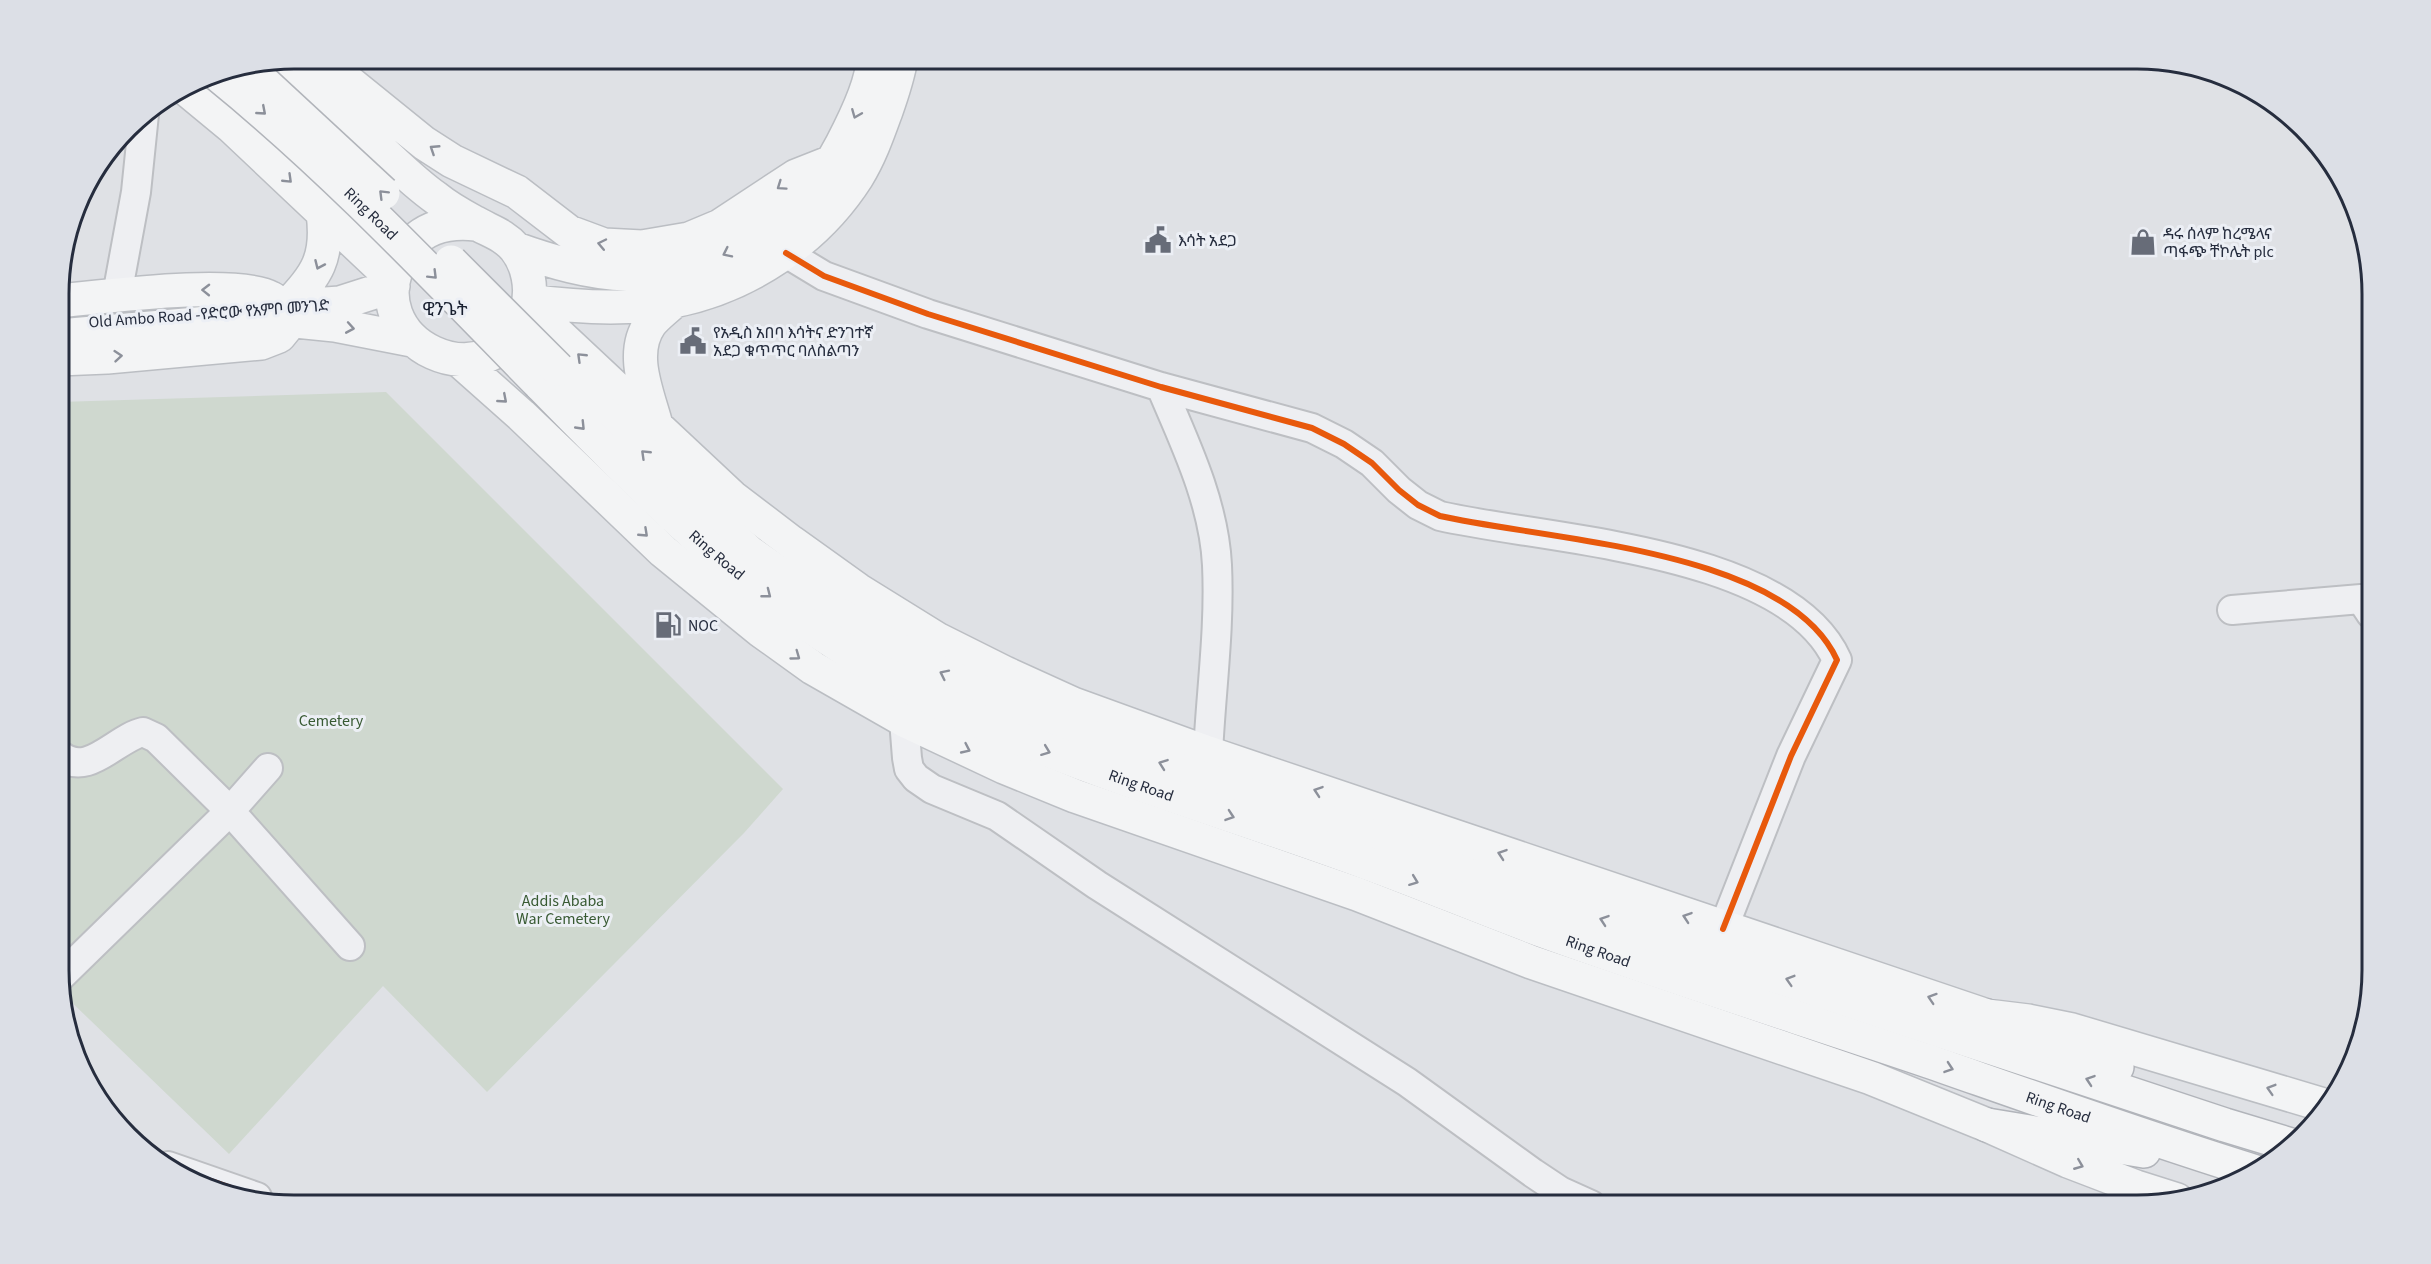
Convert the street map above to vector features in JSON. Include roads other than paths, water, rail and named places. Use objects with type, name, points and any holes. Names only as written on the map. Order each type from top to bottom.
[{"type":"main road","points":[[295,69],[407,175],[437,199],[476,224],[491,229],[516,249],[525,265],[529,283],[529,304],[523,321],[503,346],[490,354],[475,359],[459,360],[433,354],[412,339],[396,315],[393,282],[406,250],[417,239],[430,230],[453,223],[476,224]]},
{"type":"main road","points":[[333,69],[424,143],[452,161],[517,192],[569,232],[604,245],[642,247],[689,240],[720,226],[796,176],[834,161]]},
{"type":"main road","points":[[516,249],[570,266],[629,274],[666,271],[698,265],[755,238],[804,199],[834,161],[860,105],[886,69]]},
{"type":"main road","points":[[529,304],[614,306],[674,302],[745,277],[786,253],[825,219],[857,177],[876,141],[891,69]]},
{"type":"main road","name":"Ring Road","points":[[253,73],[376,187],[706,513],[749,552],[835,612],[934,669],[1013,707],[1098,740],[1367,835],[1469,875],[2281,1142]]},
{"type":"main road","name":"Ring Road","points":[[225,80],[265,112],[352,194],[592,437],[722,558],[819,633],[973,720],[1118,778],[1365,862],[1548,933],[2243,1168]]},
{"type":"main road","points":[[192,94],[231,126],[393,282]]},
{"type":"main road","points":[[69,359],[261,343],[279,336],[287,311],[318,270],[325,246],[323,213]]},
{"type":"main road","name":"Old Ambo Road -የድሮው የአምቦ መንገድ","points":[[69,323],[287,311],[340,303],[393,282]]},
{"type":"main road","points":[[69,300],[197,290],[238,291],[271,298],[287,311]]},
{"type":"main road","points":[[656,425],[640,364],[641,350],[644,336],[651,323],[674,302]]},
{"type":"main road","points":[[529,304],[732,496],[858,590],[937,639],[1072,704],[1208,753],[1723,929],[1987,1016],[2170,1089],[2202,1104],[2215,1113],[2225,1125]]},
{"type":"main road","name":"Old Ambo Road -የድሮው የአምቦ መንገድ","points":[[69,335],[266,318],[287,311],[412,339]]},
{"type":"main road","name":"Ring Road","points":[[459,360],[521,415],[663,551],[760,630],[813,668],[904,720],[1004,767],[1075,796],[1357,894],[1531,962],[1871,1078],[1987,1125]]},
{"type":"main road","points":[[1987,1016],[2028,1020],[2072,1030],[2318,1103]]},
{"type":"main road","points":[[1987,1125],[2158,1153],[2205,1156]]},
{"type":"main road","points":[[1987,1125],[2015,1139],[2097,1172],[2160,1194]]},
{"type":"street","points":[[117,295],[136,192],[143,128]]},
{"type":"street","points":[[786,253],[824,276],[870,294],[1161,387],[1312,428],[1344,444],[1372,463],[1411,500],[1440,516],[1623,547],[1722,573],[1781,599],[1805,617],[1830,645],[1837,660],[1791,756],[1723,929]]},
{"type":"street","points":[[1161,387],[1190,455],[1208,510],[1217,564],[1208,753]]},
{"type":"street","points":[[2232,610],[2362,600]]},
{"type":"street","points":[[904,720],[909,769],[916,778],[932,789],[996,816],[1096,885],[1407,1082],[1551,1185],[1571,1195]]},
{"type":"street","points":[[69,760],[77,764],[88,762],[131,735],[143,732],[156,738],[230,811],[350,946]]},
{"type":"street","points":[[69,967],[230,811],[268,768]]},
{"type":"place","name":"እሳት አደጋ","points":[[1158,240]]},
{"type":"place","name":"ዳሩ ሰላም ከረሜላና ጣፋጭ ቸኮሌት plc","points":[[2143,242]]},
{"type":"place","name":"የአዲስ አበባ እሳትና ድንገተኛ አደጋ ቁጥጥር ባለስልጣን","points":[[693,341]]},
{"type":"place","name":"NOC","points":[[668,625]]},
{"type":"district","name":"ዊንጌት","points":[[445,309]]},
{"type":"park label","name":"Cemetery","points":[[331,720]]},
{"type":"park label","name":"Addis Ababa War Cemetery","points":[[563,909]]}]
